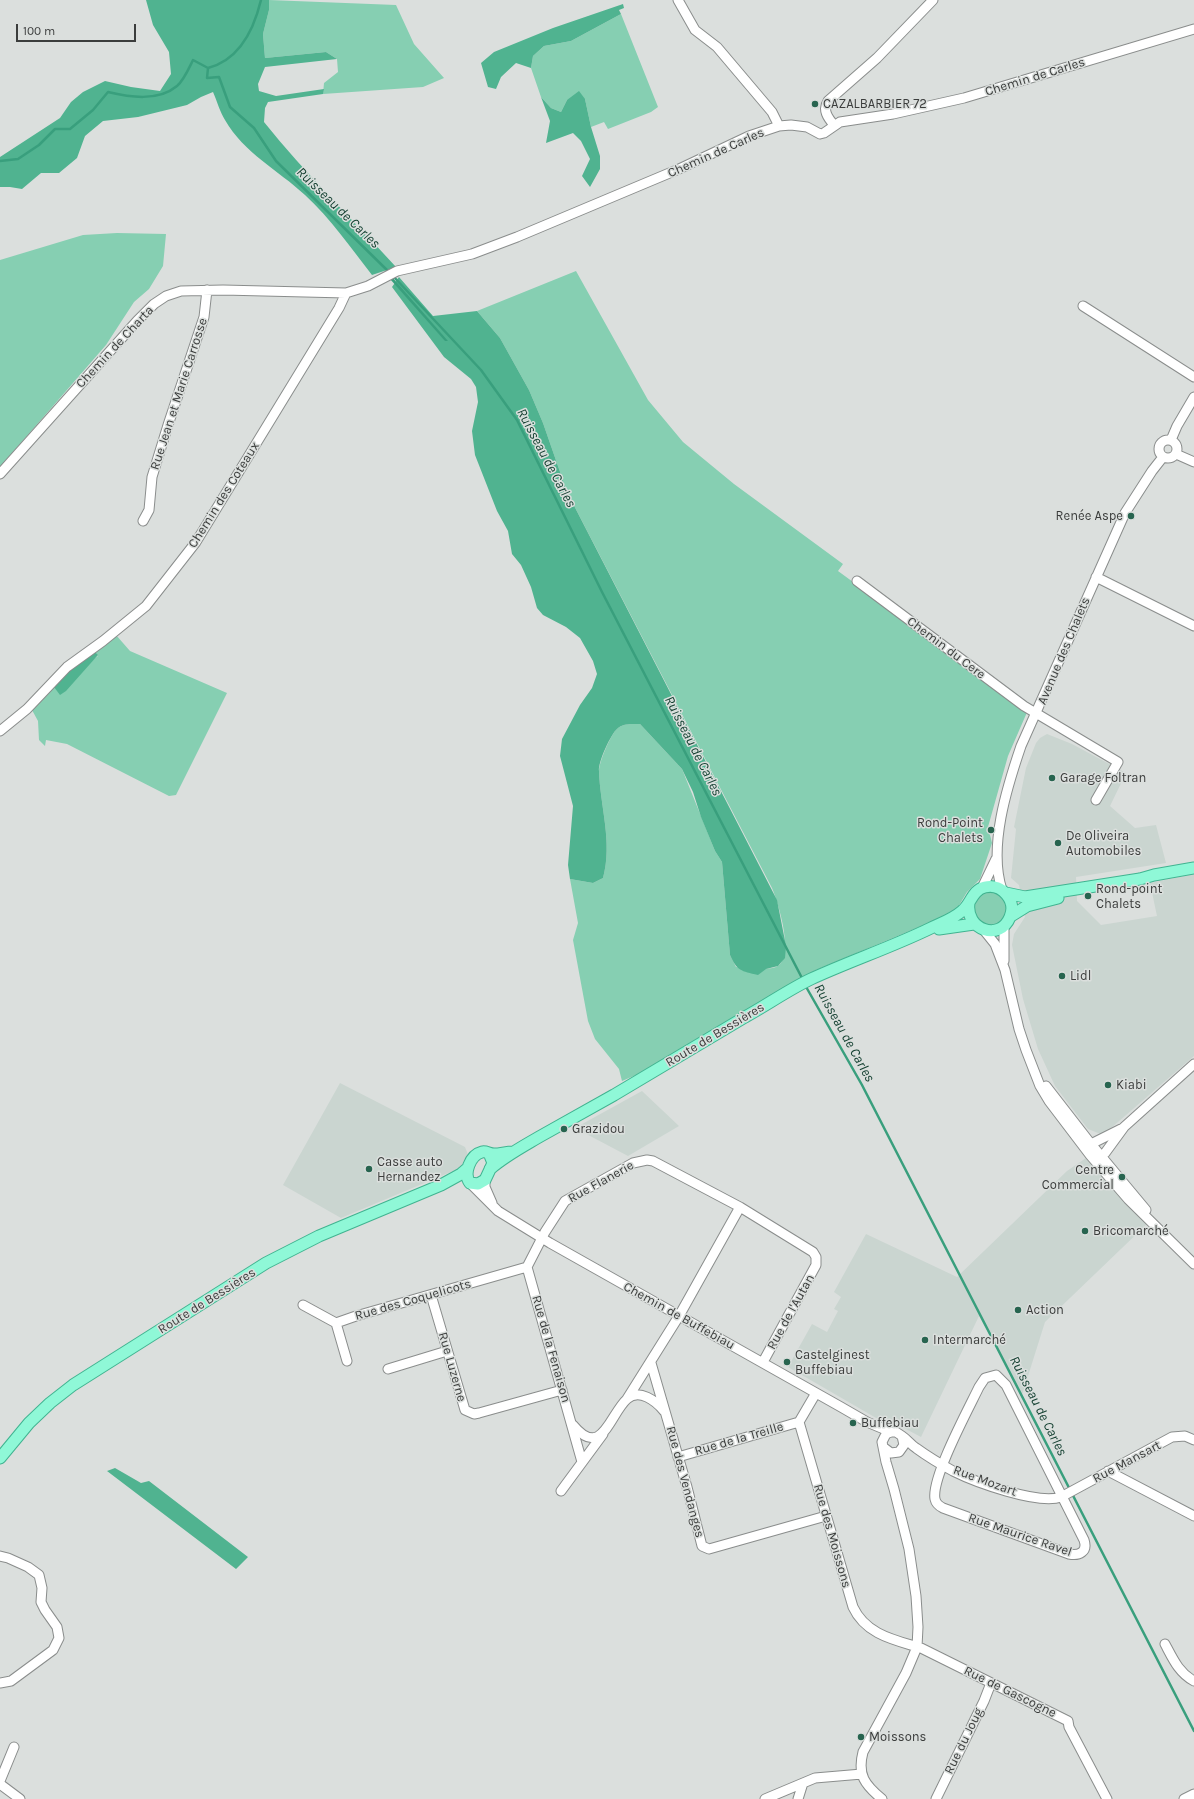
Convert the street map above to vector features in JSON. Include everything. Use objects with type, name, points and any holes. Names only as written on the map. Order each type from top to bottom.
[{"type":"main road","points":[[982,888],[995,887],[1004,892],[1024,897],[1096,887],[1140,880],[1154,875],[1194,870]]},
{"type":"main road","points":[[1004,926],[1011,916],[1027,906],[1096,887]]},
{"type":"main road","name":"Route de Bessières","points":[[490,1169],[513,1152],[632,1084],[797,986],[924,931],[956,915],[969,903],[974,894],[982,888]]},
{"type":"main road","points":[[1004,892],[1012,904],[1011,916]]},
{"type":"main road","points":[[969,903],[970,916],[979,927]]},
{"type":"main road","name":"Route de Bessières","points":[[924,931],[979,927],[994,930],[1004,926]]},
{"type":"main road","name":"Route de Bessières","points":[[0,1458],[29,1422],[73,1385],[266,1263],[319,1236],[441,1185],[461,1174],[468,1168],[478,1154],[484,1152],[489,1154],[513,1152]]},
{"type":"main road","name":"Route de Bessières","points":[[441,1185],[470,1183],[478,1184],[485,1180],[493,1163],[489,1154]]},
{"type":"main road","points":[[468,1168],[467,1176],[470,1183]]},
{"type":"street","points":[[678,0],[696,30],[717,47],[772,112],[779,126]]},
{"type":"street","points":[[834,125],[826,113],[825,106],[828,101],[877,58],[933,0]]},
{"type":"street","name":"Chemin de Carles","points":[[382,280],[396,271],[472,254],[517,238],[680,169],[749,136],[779,126],[799,125],[820,134],[827,131],[834,125],[848,120],[893,114],[964,98],[1194,29]]},
{"type":"street","name":"Chemin de Charta","points":[[0,474],[154,304],[176,292],[207,290],[346,293],[382,280]]},
{"type":"street","name":"Rue Jean et Marie Carrosse","points":[[143,521],[149,510],[152,477],[204,318],[207,290]]},
{"type":"street","name":"Chemin des Coteaux","points":[[0,731],[27,709],[67,667],[104,641],[146,606],[196,542],[339,308],[346,293]]},
{"type":"street","points":[[1083,306],[1194,377]]},
{"type":"street","points":[[1171,440],[1177,426],[1194,397]]},
{"type":"street","points":[[1171,440],[1177,448],[1176,454]]},
{"type":"street","points":[[1171,440],[1163,441],[1159,446],[1159,452],[1163,457],[1169,458],[1176,454]]},
{"type":"street","points":[[1176,454],[1194,462]]},
{"type":"street","name":"Avenue des Chalets","points":[[1004,892],[997,858],[1001,819],[1011,776],[1022,746],[1125,513],[1152,471],[1163,457]]},
{"type":"street","points":[[1096,577],[1194,626]]},
{"type":"street","name":"Chemin du Cere","points":[[857,581],[1036,714],[1118,762],[1096,800]]},
{"type":"street","name":"Avenue des Chalets","points":[[982,888],[997,858]]},
{"type":"street","points":[[1004,926],[1005,970]]},
{"type":"street","points":[[979,927],[995,944],[1005,970],[1019,1028],[1040,1086],[1049,1101],[1171,1241],[1194,1264]]},
{"type":"street","points":[[1094,1152],[1194,1064]]},
{"type":"street","points":[[1094,1152],[1124,1127]]},
{"type":"street","name":"Rue Flanerie","points":[[542,1239],[565,1201],[640,1161],[653,1161],[740,1207]]},
{"type":"street","points":[[485,1180],[485,1187],[493,1206]]},
{"type":"street","name":"Chemin de Buffebiau","points":[[470,1183],[493,1206],[542,1239],[763,1362],[867,1422],[891,1432]]},
{"type":"street","points":[[561,1491],[605,1432],[651,1363],[740,1207]]},
{"type":"street","name":"Rue de l'Autan","points":[[740,1207],[813,1252],[816,1257],[816,1265],[812,1273],[763,1362]]},
{"type":"street","points":[[528,1267],[542,1239]]},
{"type":"street","name":"Rue des Coquelicots","points":[[336,1323],[528,1267]]},
{"type":"street","name":"Rue de la Fenaison","points":[[528,1267],[582,1462]]},
{"type":"street","name":"Rue Luzerne","points":[[431,1295],[465,1410],[469,1413],[479,1413],[562,1390]]},
{"type":"street","points":[[303,1305],[336,1323],[347,1361]]},
{"type":"street","points":[[388,1369],[447,1351]]},
{"type":"street","name":"Rue des Vendanges","points":[[651,1363],[702,1546],[709,1548],[826,1516]]},
{"type":"street","points":[[942,1464],[981,1383],[985,1378],[996,1375],[1006,1385],[1061,1497]]},
{"type":"street","points":[[799,1422],[816,1393]]},
{"type":"street","points":[[627,1399],[638,1395],[644,1396],[659,1404],[665,1412]]},
{"type":"street","name":"Rue de la Treille","points":[[678,1457],[799,1422]]},
{"type":"street","name":"Rue des Moissons","points":[[799,1422],[856,1616],[873,1631],[910,1646],[917,1647]]},
{"type":"street","name":"Chemin de Buffebiau","points":[[862,1774],[860,1764],[863,1752],[906,1673],[917,1647],[918,1627],[916,1596],[910,1555],[883,1445],[867,1422]]},
{"type":"street","points":[[572,1424],[577,1430],[587,1437],[598,1437],[605,1432]]},
{"type":"street","points":[[889,1470],[899,1450],[904,1441],[902,1436],[896,1432],[886,1434],[883,1445],[886,1451],[899,1450],[914,1447]]},
{"type":"street","name":"Rue Mozart","points":[[902,1436],[914,1447],[953,1471],[1001,1489],[1047,1500],[1061,1497]]},
{"type":"street","name":"Rue Mansart","points":[[1061,1497],[1172,1437],[1185,1436],[1194,1440]]},
{"type":"street","name":"Rue Maurice Ravel","points":[[942,1464],[935,1494],[935,1500],[938,1505],[1076,1556],[1084,1551],[1086,1546],[1061,1497]]},
{"type":"street","points":[[1108,1471],[1194,1516]]},
{"type":"street","points":[[0,1556],[8,1558],[39,1575],[42,1588],[41,1602],[57,1627],[59,1638],[53,1650],[11,1681],[0,1684]]},
{"type":"street","points":[[1165,1644],[1178,1667],[1186,1677],[1194,1681]]},
{"type":"street","name":"Rue de Gascogne","points":[[917,1647],[1068,1721],[1069,1727],[1107,1799]]},
{"type":"street","name":"Rue du Joug","points":[[936,1799],[984,1701],[991,1683]]},
{"type":"street","points":[[14,1747],[0,1783],[20,1799]]},
{"type":"street","points":[[765,1799],[815,1778],[862,1774],[866,1784],[882,1799]]},
{"type":"street","points":[[798,1799],[803,1783]]},
{"type":"street","points":[[1184,1799],[1194,1794]]},
{"type":"shaded area","points":[[146,0],[269,0],[269,10],[263,34],[265,58],[326,52],[337,59],[265,67],[258,84],[259,91],[276,96],[324,89],[323,94],[268,102],[265,108],[264,122],[312,178],[396,267],[372,275],[314,204],[295,186],[252,152],[233,132],[220,110],[213,92],[187,105],[138,117],[103,121],[85,136],[77,158],[59,173],[41,173],[22,189],[0,187],[0,157],[60,118],[71,102],[83,92],[105,81],[131,87],[160,91],[171,74],[169,52],[153,25]]},
{"type":"shaded area","points":[[269,0],[396,5],[414,44],[444,78],[423,87],[323,94],[324,83],[338,72],[337,59],[326,52],[265,58],[263,34],[269,10]]},
{"type":"shaded area","points":[[623,4],[624,8],[619,10],[621,14],[571,41],[544,46],[533,56],[531,68],[516,63],[501,77],[496,89],[488,87],[481,63],[494,52],[553,28]]},
{"type":"shaded area","points":[[621,14],[658,107],[651,112],[608,129],[604,122],[591,127],[585,99],[567,100],[561,112],[551,108],[541,97],[531,68],[533,56],[544,46],[571,41]]},
{"type":"shaded area","points":[[579,91],[585,99],[591,127],[600,156],[600,169],[590,187],[582,176],[590,159],[581,141],[573,133],[546,143],[550,121],[541,97],[551,108],[561,112],[567,100]]},
{"type":"shaded area","points":[[117,233],[166,234],[163,266],[149,289],[134,302],[106,345],[0,467],[0,260],[83,235]]},
{"type":"shaded area","points":[[576,271],[648,400],[683,442],[734,484],[843,564],[838,571],[1028,710],[1008,756],[988,827],[992,843],[980,879],[967,892],[955,912],[816,970],[636,1075],[622,1081],[619,1069],[595,1039],[588,1021],[573,940],[578,923],[570,879],[593,883],[603,878],[607,851],[599,771],[603,755],[609,742],[619,727],[628,724],[640,724],[682,769],[715,851],[722,862],[730,955],[736,967],[761,969],[776,967],[782,962],[785,953],[785,942],[781,917],[772,888],[567,492],[543,423],[529,390],[500,338],[477,311]]},
{"type":"shaded area","points":[[392,277],[448,341],[445,341],[390,279]]},
{"type":"shaded area","points":[[399,277],[433,316],[477,311],[500,338],[529,390],[543,423],[567,492],[777,900],[786,946],[785,958],[778,966],[766,969],[758,975],[740,970],[735,964],[730,955],[722,862],[715,851],[701,817],[693,792],[682,769],[640,724],[625,725],[619,727],[614,732],[608,742],[599,767],[607,851],[603,878],[593,883],[570,879],[568,865],[573,806],[560,756],[562,739],[580,705],[592,688],[597,674],[593,661],[580,638],[566,627],[543,615],[537,608],[531,587],[521,565],[512,554],[508,531],[497,511],[475,455],[472,431],[478,402],[476,387],[471,379],[444,357],[392,287]]},
{"type":"shaded area","points":[[116,635],[130,651],[227,693],[176,795],[169,796],[67,744],[46,740],[45,746],[39,740],[38,721],[32,710],[54,687],[98,656],[95,652]]},
{"type":"shaded area","points":[[95,652],[98,655],[66,691],[60,695],[54,687],[76,664]]},
{"type":"shaded area","points":[[1047,734],[1072,744],[1126,773],[1110,806],[1135,828],[1156,825],[1166,863],[1076,877],[1077,901],[1101,925],[1157,916],[1150,883],[1194,874],[1194,1056],[1103,1135],[1088,1129],[1055,1086],[1038,1049],[1023,999],[1012,945],[1014,934],[1025,917],[1019,885],[1011,878],[1016,829],[1014,827],[1026,768],[1036,743],[1040,738]]},
{"type":"shaded area","points":[[993,891],[1002,896],[1006,901],[1006,915],[1002,920],[997,924],[987,925],[983,924],[974,915],[973,905],[974,901],[983,892]]},
{"type":"shaded area","points":[[340,1083],[465,1147],[469,1157],[465,1166],[341,1218],[283,1185]]},
{"type":"shaded area","points":[[642,1091],[679,1126],[628,1156],[575,1128]]},
{"type":"shaded area","points":[[1086,1158],[1147,1224],[1045,1322],[1022,1395],[979,1316],[921,1437],[902,1427],[890,1426],[788,1367],[812,1324],[827,1332],[838,1311],[834,1309],[841,1297],[834,1292],[866,1234],[957,1277],[1067,1171]]},
{"type":"shaded area","points":[[115,1468],[141,1483],[149,1481],[248,1557],[236,1569],[107,1471]]},
{"type":"waterway","points":[[208,68],[219,64],[237,51],[244,42],[254,22],[261,0]]},
{"type":"waterway","name":"Ruisseau de Carles","points":[[0,161],[18,159],[39,145],[55,129],[70,129],[93,110],[108,92],[134,97],[143,97],[169,91],[182,81],[193,60],[208,68],[207,78],[219,77],[230,107],[254,128],[276,161],[390,273]]},
{"type":"waterway","name":"Ruisseau de Carles","points":[[393,276],[481,370],[517,420],[602,592],[803,980]]},
{"type":"waterway","name":"Ruisseau de Carles","points":[[805,985],[862,1085],[1194,1731]]},
{"type":"place","name":"CAZALBARBIER 72","points":[[815,104]]},
{"type":"place","name":"Renée Aspe","points":[[1131,516]]},
{"type":"place","name":"Garage Foltran","points":[[1052,778]]},
{"type":"place","name":"Rond-Point Chalets","points":[[991,830]]},
{"type":"place","name":"De Oliveira Automobiles","points":[[1058,843]]},
{"type":"place","name":"Rond-point Chalets","points":[[1088,896]]},
{"type":"place","name":"Lidl","points":[[1062,976]]},
{"type":"place","name":"Kiabi","points":[[1108,1085]]},
{"type":"place","name":"Grazidou","points":[[564,1129]]},
{"type":"place","name":"Casse auto Hernandez","points":[[369,1169]]},
{"type":"place","name":"Centre Commercial","points":[[1122,1177]]},
{"type":"place","name":"Bricomarché","points":[[1085,1231]]},
{"type":"place","name":"Action","points":[[1018,1310]]},
{"type":"place","name":"Intermarché","points":[[925,1340]]},
{"type":"place","name":"Castelginest Buffebiau","points":[[787,1362]]},
{"type":"place","name":"Buffebiau","points":[[853,1423]]},
{"type":"place","name":"Moissons","points":[[861,1737]]}]
